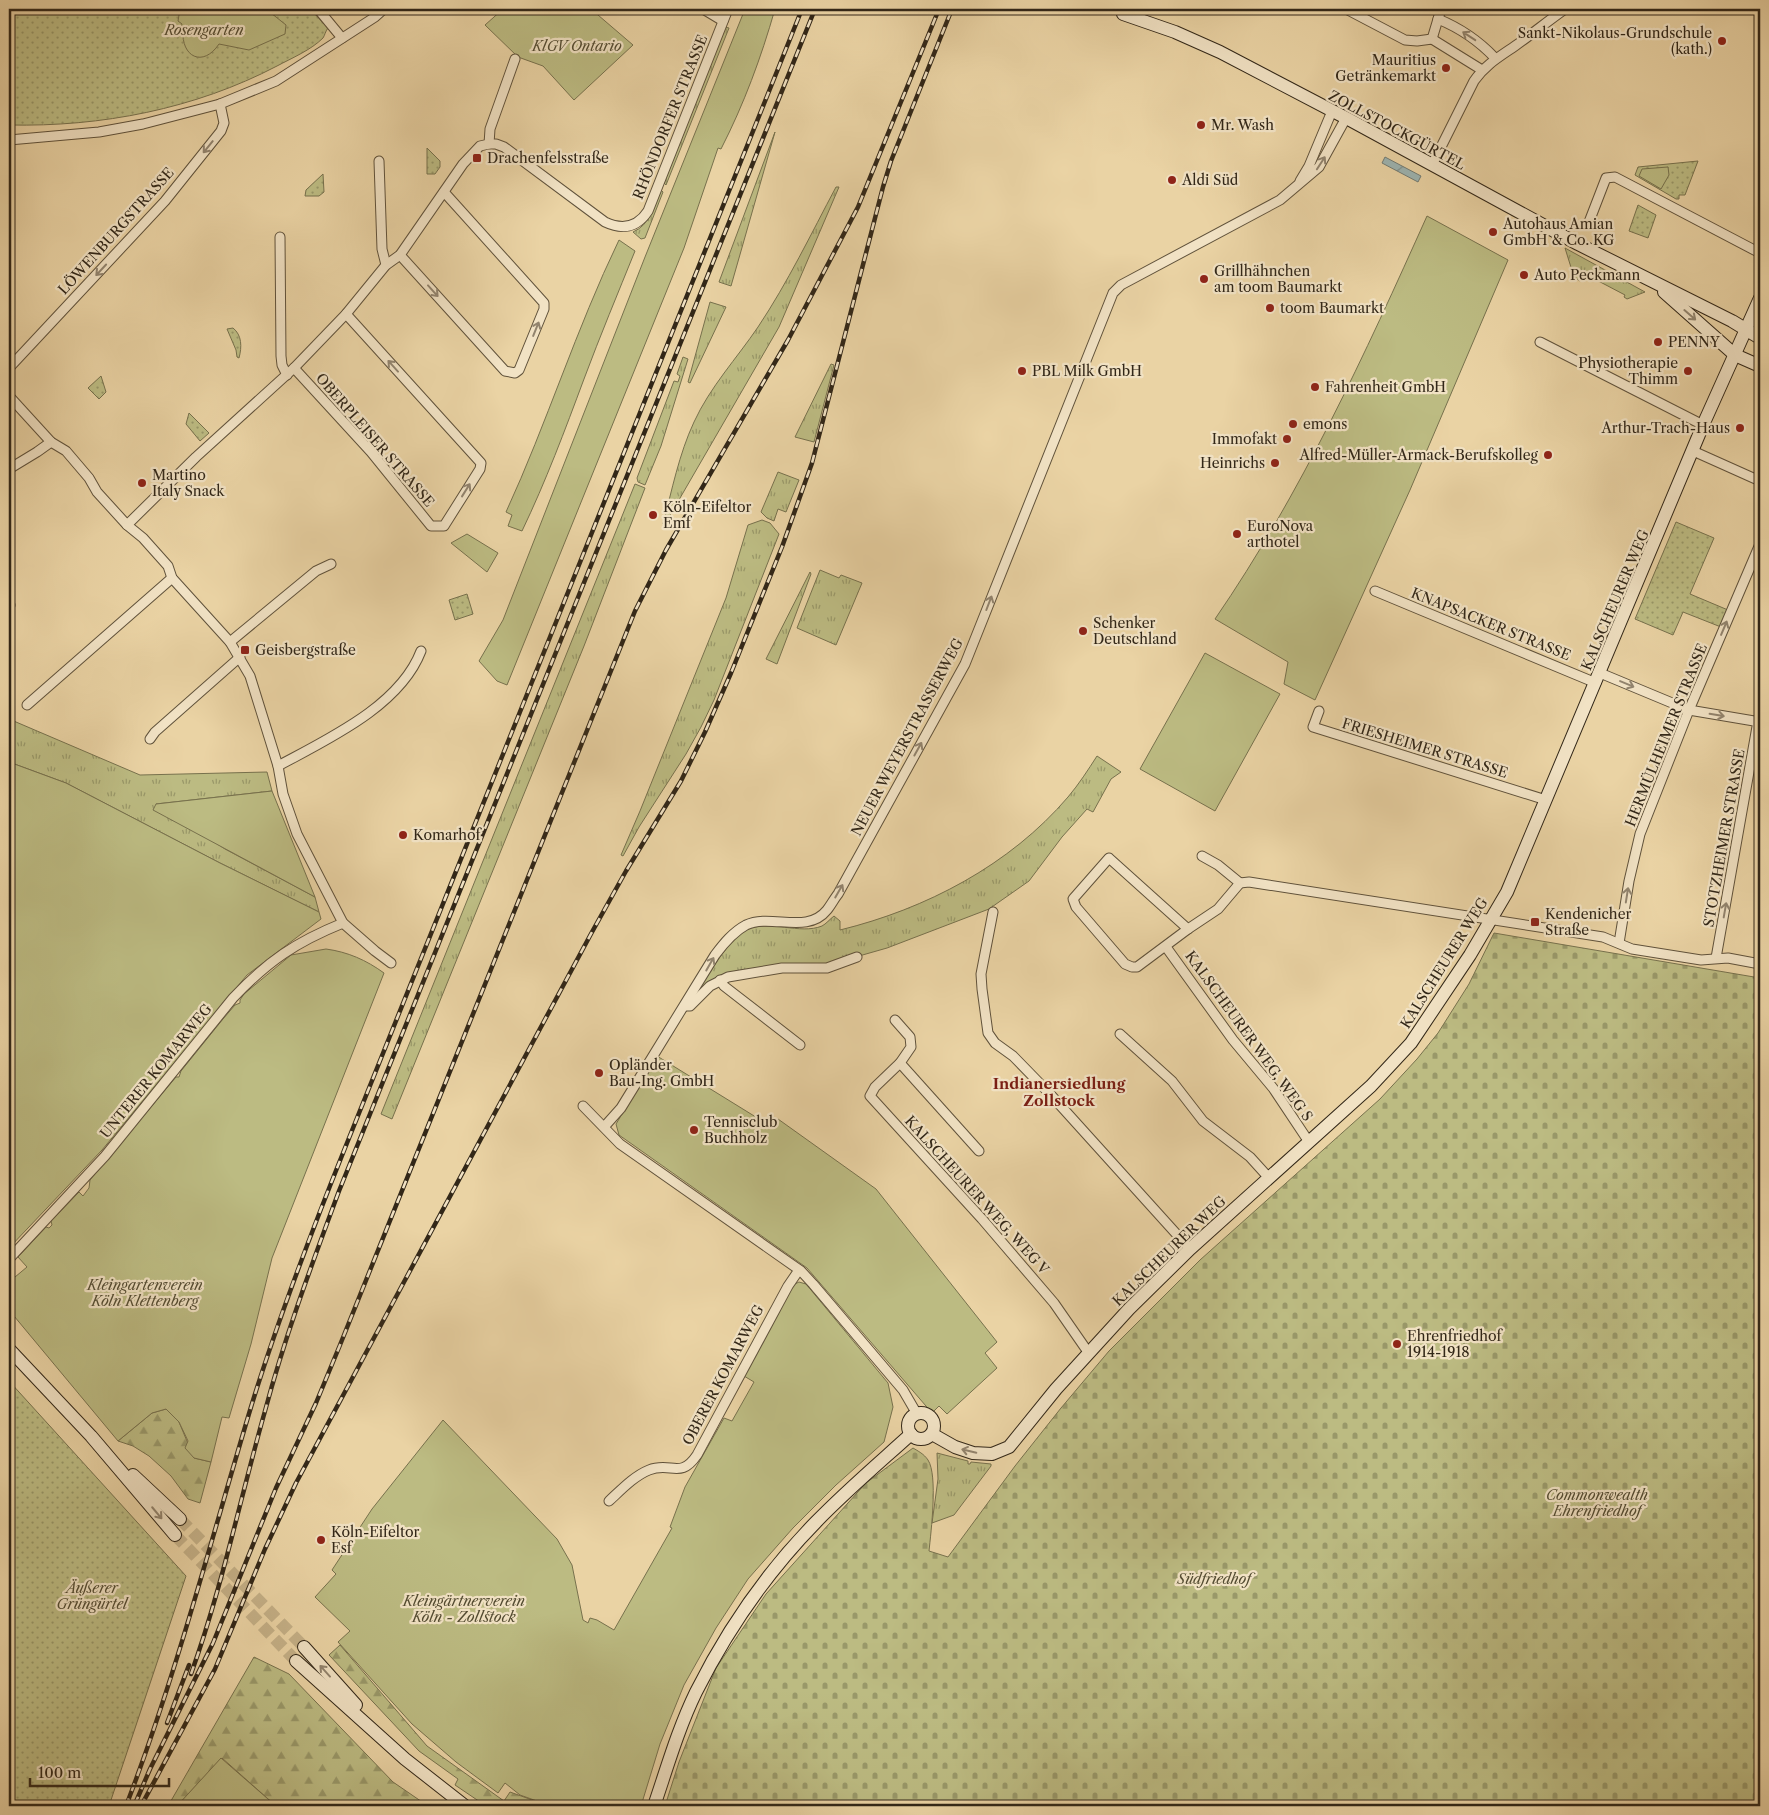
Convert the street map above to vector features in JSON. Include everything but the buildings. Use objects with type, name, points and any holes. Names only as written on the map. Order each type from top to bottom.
[{"type":"street","points":[[318,9],[342,38]]},
{"type":"street","points":[[10,141],[99,132],[143,124],[220,104],[276,81],[375,17],[384,9]]},
{"type":"street","points":[[703,9],[723,21]]},
{"type":"street","name":"RHÖNDORFER STRASSE","points":[[489,144],[504,147],[604,222],[614,226],[628,227],[638,223],[648,211],[728,9]]},
{"type":"street","points":[[1346,9],[1405,40],[1432,39],[1482,70]]},
{"type":"street","points":[[1432,39],[1441,9]]},
{"type":"street","points":[[1432,165],[1474,81],[1482,70],[1495,58],[1514,47],[1565,9]]},
{"type":"street","name":"ZOLLSTOCKGÜRTEL","points":[[1123,14],[1175,32],[1220,52],[1760,338]]},
{"type":"street","points":[[1438,18],[1480,43],[1495,58]]},
{"type":"street","points":[[127,525],[201,452],[287,375],[346,314],[386,266],[400,255],[463,164],[480,146],[489,144],[490,129],[515,59]]},
{"type":"street","name":"LÖWENBURGSTRASSE","points":[[9,368],[165,201],[221,131],[224,123],[220,104]]},
{"type":"street","name":"NEUER WEYERSTRASSERWEG","points":[[1297,186],[1309,166],[1332,111]]},
{"type":"street","name":"NEUER WEYERSTRASSERWEG","points":[[604,1128],[621,1108],[715,954],[731,936],[746,925],[764,920],[801,923],[814,920],[826,912],[838,894],[965,664],[1114,293],[1122,285],[1280,200],[1319,168],[1346,118]]},
{"type":"street","points":[[379,162],[382,249],[386,266]]},
{"type":"street","points":[[1589,222],[1606,178],[1615,177],[1760,254]]},
{"type":"street","points":[[400,255],[505,371],[515,372],[519,370],[544,309],[544,303],[444,192]]},
{"type":"street","points":[[280,237],[282,365],[287,375]]},
{"type":"street","name":"ZOLLSTOCKGÜRTEL","points":[[1653,282],[1734,355],[1760,366]]},
{"type":"street","name":"KALSCHEURER WEG","points":[[932,1434],[955,1448],[973,1453],[992,1454],[1009,1447],[1088,1352],[1129,1309],[1190,1249],[1372,1086],[1411,1043],[1470,954],[1507,892],[1704,425],[1760,298]]},
{"type":"street","name":"OBERPLEISER STRASSE","points":[[294,368],[371,452],[431,526],[444,526],[480,469],[481,463],[346,314]]},
{"type":"street","points":[[1540,342],[1704,425]]},
{"type":"street","points":[[9,396],[51,442],[66,451],[89,478],[97,492],[127,525],[144,538],[168,566],[172,578],[230,642],[240,657],[256,691],[278,766],[283,794],[297,834],[343,923],[391,963]]},
{"type":"street","points":[[9,469],[51,442]]},
{"type":"street","points":[[1693,451],[1758,480]]},
{"type":"street","name":"HERMÜLHEIMER STRASSE","points":[[1619,943],[1629,881],[1640,834],[1689,710],[1760,544]]},
{"type":"street","points":[[230,642],[316,571],[331,564]]},
{"type":"street","points":[[27,705],[172,578]]},
{"type":"street","name":"KNAPSACKER STRASSE","points":[[1375,591],[1598,678],[1689,710],[1759,721]]},
{"type":"street","points":[[278,766],[362,717],[394,693],[408,677],[421,650]]},
{"type":"street","points":[[150,739],[155,732],[240,657]]},
{"type":"street","name":"FRIESHEIMER STRASSE","points":[[1319,711],[1313,728],[1546,800]]},
{"type":"street","name":"STOTZHEIMER STRASSE","points":[[1716,958],[1759,721]]},
{"type":"street","points":[[1202,856],[1218,865],[1240,883],[1249,882],[1603,937],[1632,949],[1701,960],[1728,958],[1760,964]]},
{"type":"street","name":"KALSCHEURER WEG, WEG S","points":[[1188,929],[1109,858],[1074,899],[1076,907],[1124,964],[1137,967],[1218,908],[1240,883]]},
{"type":"street","points":[[993,912],[982,974],[988,1033],[995,1043],[1013,1056],[1050,1094],[1190,1249]]},
{"type":"street","name":"UNTERER KOMARWEG","points":[[9,1259],[104,1156],[233,998],[251,980],[288,950],[310,937],[343,923]]},
{"type":"street","name":"KALSCHEURER WEG, WEG S","points":[[1166,946],[1232,1040],[1272,1088],[1309,1142]]},
{"type":"street","points":[[685,1006],[690,1006],[710,986],[720,980],[782,968],[827,968],[857,957]]},
{"type":"street","points":[[720,980],[724,986],[800,1045]]},
{"type":"street","points":[[895,1020],[910,1037],[911,1047],[900,1062],[978,1150]]},
{"type":"street","points":[[1120,1034],[1172,1081],[1203,1120],[1250,1157],[1269,1178]]},
{"type":"street","name":"KALSCHEURER WEG, WEG V","points":[[900,1062],[875,1088],[870,1096],[982,1219],[1054,1303],[1088,1352]]},
{"type":"street","points":[[582,1106],[620,1144],[799,1270],[814,1284],[903,1390],[917,1414]]},
{"type":"street","name":"OBERER KOMARWEG","points":[[609,1500],[630,1482],[648,1471],[658,1468],[682,1469],[689,1466],[697,1455],[788,1286],[799,1270]]},
{"type":"street","points":[[9,1349],[91,1436],[174,1535]]},
{"type":"street","points":[[922,1413],[932,1418],[934,1429],[928,1438],[919,1440],[910,1434],[909,1423],[913,1416],[922,1413]]},
{"type":"street","points":[[654,1806],[682,1725],[696,1692],[722,1644],[754,1595],[816,1522],[910,1434]]},
{"type":"street","points":[[91,1436],[180,1519]]},
{"type":"street","points":[[304,1647],[405,1759]]},
{"type":"street","points":[[296,1661],[405,1759],[465,1806]]},
{"type":"green space","points":[[9,9],[310,9],[328,28],[323,38],[295,57],[246,81],[213,94],[180,104],[113,119],[44,125],[9,125]]},
{"type":"green space","name":"Rosengarten","points":[[180,9],[266,9],[286,25],[285,34],[249,50],[219,44],[206,56],[194,56],[189,53],[183,39],[182,24],[178,21]]},
{"type":"green space","name":"KlGV Ontario","points":[[503,9],[591,9],[633,45],[574,100],[543,66],[518,57],[485,25]]},
{"type":"green space","points":[[745,9],[775,9],[758,63],[745,98],[721,149],[718,148],[684,248],[507,685],[497,681],[479,661],[503,620],[645,257]]},
{"type":"green space","points":[[725,27],[729,28],[666,185],[664,183]]},
{"type":"green space","points":[[775,132],[731,286],[719,282]]},
{"type":"green space","points":[[427,148],[440,161],[440,167],[435,174],[427,174]]},
{"type":"green space","points":[[1698,161],[1685,195],[1679,195],[1679,199],[1635,175],[1638,167]]},
{"type":"green space","points":[[1668,167],[1669,175],[1661,189],[1639,176],[1642,169]]},
{"type":"green space","points":[[323,174],[324,192],[319,196],[305,196],[306,190]]},
{"type":"green space","points":[[836,187],[839,187],[779,327],[665,524],[663,524],[684,447],[700,409],[769,310]]},
{"type":"green space","points":[[661,190],[663,192],[645,238],[641,239],[633,232],[644,225],[654,208]]},
{"type":"green space","points":[[1638,205],[1656,215],[1648,238],[1629,231]]},
{"type":"green space","points":[[1427,216],[1508,260],[1410,490],[1315,700],[1284,684],[1288,662],[1215,619],[1276,523],[1304,473],[1380,320]]},
{"type":"green space","points":[[619,240],[635,251],[531,512],[522,531],[508,526],[512,515],[506,512],[603,274]]},
{"type":"green space","points":[[1565,248],[1645,292],[1627,299],[1624,297],[1625,295],[1585,274],[1580,281],[1574,277]]},
{"type":"green space","points":[[710,302],[726,307],[690,383],[688,382]]},
{"type":"green space","points":[[233,328],[238,334],[240,342],[239,358],[227,329]]},
{"type":"green space","points":[[683,357],[688,359],[661,446],[645,485],[638,482],[637,478],[674,381],[678,382],[680,376],[677,374]]},
{"type":"green space","points":[[831,364],[834,365],[814,442],[795,437]]},
{"type":"green space","points":[[101,376],[106,392],[99,399],[88,388]]},
{"type":"green space","points":[[189,413],[209,433],[200,441],[186,424]]},
{"type":"green space","points":[[778,472],[799,480],[786,512],[778,509],[774,521],[767,518],[761,512]]},
{"type":"green space","points":[[635,484],[645,488],[584,646],[392,1119],[381,1114]]},
{"type":"green space","points":[[762,520],[770,523],[779,534],[714,700],[686,754],[639,827],[623,856],[621,855],[726,598],[748,525]]},
{"type":"green space","points":[[1676,522],[1714,538],[1690,594],[1728,610],[1721,627],[1683,612],[1673,635],[1635,619]]},
{"type":"green space","points":[[467,534],[498,553],[487,572],[451,543]]},
{"type":"green space","points":[[820,570],[839,578],[841,575],[862,583],[836,645],[797,628]]},
{"type":"green space","points":[[810,572],[811,574],[777,664],[766,659]]},
{"type":"green space","points":[[467,594],[473,614],[455,620],[449,600]]},
{"type":"green space","points":[[1205,653],[1280,694],[1215,811],[1140,769]]},
{"type":"green space","points":[[9,719],[140,775],[267,772],[272,791],[156,804],[225,849],[315,897],[319,912],[66,783],[9,762]]},
{"type":"green space","points":[[1097,756],[1121,772],[1111,779],[1093,812],[1087,809],[1062,837],[1029,881],[989,909],[887,948],[824,966],[769,966],[736,971],[713,979],[699,994],[698,991],[720,958],[739,934],[745,930],[764,926],[813,928],[824,925],[834,916],[840,921],[840,930],[904,910],[935,897],[964,881],[1020,844],[1045,821],[1072,792]]},
{"type":"green space","points":[[9,762],[66,783],[319,912],[321,919],[247,975],[102,1150],[9,1248]]},
{"type":"green space","points":[[272,791],[315,897],[153,810],[156,804]]},
{"type":"green space","name":"Südfriedhof","points":[[1494,933],[1760,978],[1760,1806],[665,1806],[679,1762],[716,1668],[766,1594],[866,1483],[913,1448],[925,1456],[931,1467],[933,1478],[929,1551],[948,1557],[1015,1466],[1109,1351],[1200,1260],[1380,1099],[1417,1059],[1438,1033],[1469,984]]},
{"type":"green space","name":"Kleingartenverein Köln Klettenberg","points":[[326,949],[356,957],[384,973],[272,1258],[251,1344],[229,1418],[222,1417],[211,1462],[194,1458],[185,1448],[188,1441],[179,1422],[166,1409],[152,1413],[118,1441],[9,1310],[9,1282],[27,1267],[18,1257],[46,1227],[49,1228],[52,1225],[51,1221],[79,1192],[83,1196],[89,1188],[90,1180],[176,1077],[179,1077],[181,1071],[223,1019],[235,1005],[240,1003],[244,994],[291,955]]},
{"type":"green space","points":[[657,1056],[772,1127],[778,1119],[876,1189],[997,1342],[985,1353],[997,1368],[947,1414],[939,1406],[932,1413],[807,1268],[619,1135],[616,1124]]},
{"type":"green space","name":"Kleingärtnerverein Köln - Zollstock","points":[[799,1282],[806,1284],[888,1383],[893,1407],[884,1442],[836,1485],[793,1528],[748,1579],[716,1628],[684,1685],[660,1744],[641,1806],[551,1806],[520,1795],[505,1783],[498,1793],[456,1762],[412,1724],[338,1642],[350,1631],[315,1597],[336,1574],[332,1570],[372,1509],[443,1420],[557,1539],[572,1565],[583,1620],[588,1623],[590,1618],[597,1620],[614,1630],[672,1528],[670,1527],[685,1487],[724,1418],[732,1421],[754,1382],[744,1376],[793,1285]]},
{"type":"green space","name":"Äußerer Grüngürtel","points":[[9,1381],[186,1576],[109,1806],[9,1806]]},
{"type":"green space","points":[[166,1409],[179,1422],[194,1458],[211,1462],[200,1503],[188,1499],[171,1476],[149,1456],[133,1446],[118,1441],[152,1413]]},
{"type":"green space","points":[[937,1453],[968,1461],[968,1464],[971,1462],[991,1464],[991,1466],[954,1515],[932,1523],[938,1479]]},
{"type":"green space","points":[[340,1645],[427,1746],[504,1801],[510,1792],[549,1806],[486,1806],[455,1785],[458,1779],[419,1751],[329,1655]]},
{"type":"green space","points":[[254,1657],[289,1674],[393,1782],[428,1806],[276,1806],[222,1758],[177,1806],[168,1806]]},
{"type":"green space","points":[[221,1758],[276,1806],[177,1806]]},
{"type":"water","points":[[1385,157],[1421,176],[1418,182],[1382,163]]},
{"type":"tunnel","points":[[180,1519],[304,1647]]},
{"type":"tunnel","points":[[175,1535],[296,1661]]},
{"type":"railway","points":[[126,1806],[177,1658],[261,1374],[307,1244],[802,9]]},
{"type":"railway","points":[[191,1674],[212,1609],[281,1355],[339,1191],[815,9]]},
{"type":"railway","points":[[135,1804],[150,1769],[213,1643],[276,1488],[316,1403],[635,611],[666,550],[788,340],[858,207],[939,9]]},
{"type":"railway","points":[[141,1806],[215,1669],[265,1549],[296,1483],[592,932],[626,871],[681,781],[705,732],[782,547],[812,463],[891,161],[952,9]]},
{"type":"railway","points":[[167,1723],[189,1665]]},
{"type":"place","name":"Sankt-Nikolaus-Grundschule (kath.)","points":[[1722,41]]},
{"type":"place","name":"Mauritius Getränkemarkt","points":[[1446,68]]},
{"type":"place","name":"Mr. Wash","points":[[1201,125]]},
{"type":"place","name":"Drachenfelsstraße","points":[[477,158]]},
{"type":"place","name":"Aldi Süd","points":[[1172,180]]},
{"type":"place","name":"Autohaus Amian GmbH & Co. KG","points":[[1493,232]]},
{"type":"place","name":"Auto Peckmann","points":[[1524,275]]},
{"type":"place","name":"Grillhähnchen am toom Baumarkt","points":[[1204,279]]},
{"type":"place","name":"toom Baumarkt","points":[[1270,308]]},
{"type":"place","name":"PENNY","points":[[1658,342]]},
{"type":"place","name":"PBL Milk GmbH","points":[[1022,371]]},
{"type":"place","name":"Physiotherapie Thimm","points":[[1688,371]]},
{"type":"place","name":"Fahrenheit GmbH","points":[[1315,387]]},
{"type":"place","name":"emons","points":[[1293,424]]},
{"type":"place","name":"Arthur-Trach-Haus","points":[[1740,428]]},
{"type":"place","name":"Immofakt","points":[[1287,439]]},
{"type":"place","name":"Alfred-Müller-Armack-Berufskolleg","points":[[1548,455]]},
{"type":"place","name":"Heinrichs","points":[[1275,463]]},
{"type":"place","name":"Martino Italy Snack","points":[[142,483]]},
{"type":"place","name":"Köln-Eifeltor Emf","points":[[653,515]]},
{"type":"place","name":"EuroNova arthotel","points":[[1237,534]]},
{"type":"place","name":"Schenker Deutschland","points":[[1083,631]]},
{"type":"place","name":"Geisbergstraße","points":[[245,650]]},
{"type":"place","name":"Komarhof","points":[[403,835]]},
{"type":"place","name":"Kendenicher Straße","points":[[1535,922]]},
{"type":"place","name":"Opländer Bau-Ing. GmbH","points":[[599,1073]]},
{"type":"place","name":"Tennisclub Buchholz","points":[[694,1130]]},
{"type":"place","name":"Ehrenfriedhof 1914-1918","points":[[1397,1344]]},
{"type":"place","name":"Köln-Eifeltor Esf","points":[[321,1540]]},
{"type":"district","name":"Indianersiedlung Zollstock","points":[[1059,1092]]},
{"type":"park label","name":"Commonwealth Ehrenfriedhof","points":[[1597,1504]]}]
